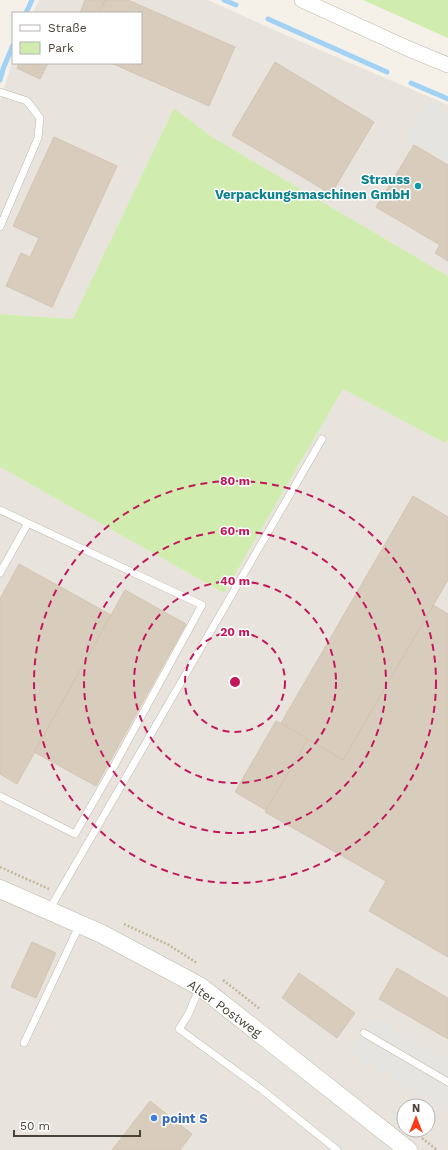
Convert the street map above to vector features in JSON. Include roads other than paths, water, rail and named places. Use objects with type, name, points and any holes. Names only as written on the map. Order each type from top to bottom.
[{"type":"street","points":[[302,0],[409,49],[448,65]]},
{"type":"street","name":"Alter Postweg","points":[[0,889],[102,934],[201,987],[408,1150]]},
{"type":"lane","points":[[0,92],[27,100],[40,118],[38,138],[0,227]]},
{"type":"lane","points":[[49,910],[322,439]]},
{"type":"lane","points":[[0,510],[202,605],[75,834],[0,796]]},
{"type":"lane","points":[[0,574],[28,523]]},
{"type":"lane","points":[[24,1043],[80,924]]},
{"type":"lane","points":[[201,987],[188,1016],[179,1029],[261,1089],[337,1150]]},
{"type":"lane","points":[[364,1033],[448,1082]]},
{"type":"waterway","points":[[26,12],[32,0]]},
{"type":"waterway","points":[[224,0],[236,5]]},
{"type":"waterway","points":[[268,19],[387,72]]},
{"type":"waterway","points":[[0,80],[12,47]]},
{"type":"waterway","points":[[411,83],[448,99]]},
{"type":"place","name":"Strauss Verpackungsmaschinen GmbH","points":[[418,186]]},
{"type":"place","name":"point S","points":[[154,1118]]}]
